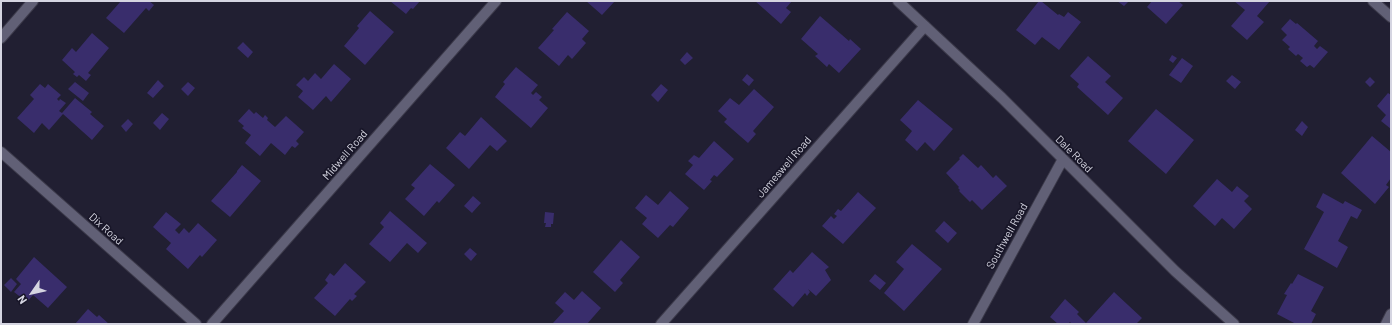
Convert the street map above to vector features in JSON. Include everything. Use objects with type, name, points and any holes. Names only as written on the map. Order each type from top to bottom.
[{"type":"street","points":[[1,38],[33,1]]},
{"type":"street","name":"Midwell Road","points":[[212,324],[496,1]]},
{"type":"street","name":"Dale Road","points":[[898,1],[990,87],[1141,238],[1234,324]]},
{"type":"street","points":[[1373,1],[1391,17]]},
{"type":"street","name":"Jameswell Road","points":[[662,324],[925,26]]},
{"type":"street","name":"Dix Road","points":[[1,152],[196,324]]},
{"type":"street","name":"Southwell Road","points":[[973,324],[1063,159]]},
{"type":"street","points":[[1386,324],[1391,314]]},
{"type":"building","points":[[121,1],[149,1],[154,5],[149,11],[146,8],[124,33],[106,18]]},
{"type":"building","points":[[390,1],[420,1],[406,14]]},
{"type":"building","points":[[586,1],[615,1],[602,15]]},
{"type":"building","points":[[755,1],[792,1],[786,8],[791,12],[781,24]]},
{"type":"building","points":[[1039,1],[1058,15],[1059,14],[1064,17],[1068,12],[1081,22],[1059,50],[1042,37],[1035,45],[1016,30]]},
{"type":"building","points":[[1117,1],[1129,1],[1124,6]]},
{"type":"building","points":[[1152,1],[1178,1],[1183,5],[1166,24],[1147,7]]},
{"type":"building","points":[[1234,1],[1270,1],[1257,16],[1264,22],[1247,40],[1231,26],[1245,10]]},
{"type":"building","points":[[370,11],[394,32],[365,65],[344,46],[359,28],[357,26]]},
{"type":"building","points":[[567,12],[589,31],[582,39],[586,43],[572,59],[568,55],[559,66],[538,48]]},
{"type":"building","points":[[820,16],[849,41],[850,39],[861,49],[839,73],[829,64],[827,67],[815,56],[818,54],[801,39]]},
{"type":"building","points":[[1290,19],[1318,41],[1314,46],[1317,49],[1320,46],[1328,52],[1314,68],[1310,65],[1307,67],[1300,61],[1303,58],[1298,54],[1296,56],[1288,49],[1290,47],[1282,40],[1287,35],[1281,29]]},
{"type":"building","points":[[92,33],[109,48],[88,73],[91,75],[86,81],[79,75],[77,77],[73,74],[75,72],[62,60],[72,48],[76,52]]},
{"type":"building","points":[[243,42],[253,52],[248,58],[237,48]]},
{"type":"building","points":[[687,52],[693,58],[685,65],[680,60]]},
{"type":"building","points":[[1172,55],[1177,58],[1173,63],[1169,60]]},
{"type":"building","points":[[1088,56],[1111,76],[1105,82],[1123,98],[1108,115],[1077,87],[1079,84],[1070,76]]},
{"type":"building","points":[[1182,58],[1193,66],[1181,83],[1169,75]]},
{"type":"building","points":[[334,64],[351,79],[331,102],[326,96],[313,110],[298,97],[303,91],[296,85],[304,77],[308,81],[315,73],[321,79]]},
{"type":"building","points":[[516,67],[538,85],[531,93],[533,95],[536,92],[542,97],[539,100],[548,108],[531,128],[495,97],[505,84],[503,82]]},
{"type":"building","points":[[747,74],[754,80],[749,86],[742,80]]},
{"type":"building","points":[[1232,75],[1241,82],[1235,89],[1226,81]]},
{"type":"building","points":[[1370,77],[1375,82],[1370,87],[1365,82]]},
{"type":"building","points":[[158,80],[164,86],[153,98],[147,93]]},
{"type":"building","points":[[75,82],[89,93],[83,101],[68,89]]},
{"type":"building","points":[[188,82],[195,88],[188,96],[181,89]]},
{"type":"building","points":[[40,84],[45,88],[48,84],[61,95],[57,99],[59,101],[60,99],[66,103],[59,111],[62,113],[75,98],[92,112],[90,114],[104,126],[92,140],[63,114],[49,130],[42,123],[34,133],[17,118],[34,99],[30,95]]},
{"type":"building","points":[[661,84],[668,90],[658,102],[651,95]]},
{"type":"building","points":[[754,89],[774,107],[753,131],[756,134],[748,143],[724,122],[727,119],[718,111],[730,98],[739,105]]},
{"type":"building","points":[[1388,93],[1391,95],[1391,129],[1381,121],[1386,115],[1377,106]]},
{"type":"building","points":[[918,100],[953,129],[934,151],[925,142],[917,151],[905,140],[912,131],[900,120]]},
{"type":"building","points":[[249,109],[254,114],[256,112],[263,118],[265,115],[268,118],[267,120],[275,127],[286,116],[304,132],[296,141],[299,144],[295,148],[292,146],[285,155],[271,143],[260,156],[245,143],[251,135],[242,128],[244,126],[238,121]]},
{"type":"building","points":[[1156,109],[1194,140],[1166,174],[1128,141]]},
{"type":"building","points":[[162,113],[169,119],[160,130],[153,123]]},
{"type":"building","points":[[481,117],[507,141],[497,151],[490,145],[469,169],[446,148],[460,132],[465,136]]},
{"type":"building","points":[[128,119],[133,124],[126,132],[121,126]]},
{"type":"building","points":[[1302,121],[1308,127],[1302,136],[1295,130]]},
{"type":"building","points":[[1372,136],[1391,152],[1391,178],[1386,185],[1389,187],[1375,204],[1341,173]]},
{"type":"building","points":[[714,141],[734,159],[717,177],[714,175],[710,180],[712,181],[704,190],[685,174],[693,165],[688,161],[694,155],[699,158]]},
{"type":"building","points":[[963,154],[978,168],[981,165],[993,178],[996,175],[1007,186],[982,210],[972,200],[970,202],[959,191],[959,187],[946,173]]},
{"type":"building","points":[[430,164],[455,185],[439,203],[437,201],[424,216],[405,199],[415,188],[411,185]]},
{"type":"building","points":[[242,165],[261,181],[230,217],[211,201]]},
{"type":"building","points":[[1217,179],[1232,192],[1237,186],[1249,196],[1244,201],[1252,209],[1234,229],[1222,218],[1215,226],[1193,206]]},
{"type":"building","points":[[670,191],[689,208],[673,227],[670,225],[658,238],[642,224],[647,218],[635,208],[646,195],[658,205]]},
{"type":"building","points":[[858,192],[876,208],[843,244],[822,226],[831,216],[834,219],[837,216],[834,214],[838,209],[841,211]]},
{"type":"building","points":[[1323,193],[1343,204],[1345,201],[1362,210],[1357,219],[1351,216],[1338,241],[1348,247],[1337,268],[1304,249],[1324,212],[1316,207]]},
{"type":"building","points":[[473,196],[481,203],[472,213],[464,206]]},
{"type":"building","points":[[390,211],[427,243],[418,253],[407,243],[390,262],[369,244],[384,227],[380,223]]},
{"type":"building","points":[[166,212],[181,224],[175,230],[179,234],[184,228],[189,233],[198,223],[217,240],[202,257],[200,255],[188,269],[166,249],[171,243],[153,227]]},
{"type":"building","points":[[545,212],[554,213],[553,224],[551,224],[551,227],[545,227]]},
{"type":"building","points":[[944,221],[957,233],[948,243],[935,231]]},
{"type":"building","points":[[621,240],[640,257],[620,280],[623,283],[615,292],[593,272]]},
{"type":"building","points":[[912,244],[942,269],[904,311],[884,293],[904,269],[896,262]]},
{"type":"building","points":[[470,248],[477,254],[471,261],[464,254]]},
{"type":"building","points":[[812,252],[829,267],[825,270],[831,280],[816,296],[808,289],[810,292],[807,296],[805,293],[793,307],[773,289],[790,270],[793,273]]},
{"type":"building","points":[[34,257],[67,287],[48,308],[33,295],[27,302],[14,292],[21,284],[16,279]]},
{"type":"building","points":[[345,263],[366,282],[354,294],[357,296],[352,301],[350,299],[335,316],[314,298],[328,283],[325,280],[330,273],[334,276]]},
{"type":"building","points":[[875,274],[886,283],[880,290],[869,281]]},
{"type":"building","points":[[1298,274],[1324,287],[1311,311],[1316,314],[1311,324],[1296,324],[1277,314],[1287,295],[1284,294]]},
{"type":"building","points":[[11,278],[17,284],[11,292],[4,285]]},
{"type":"building","points":[[582,291],[601,308],[587,324],[554,324],[553,323],[564,311],[555,303],[565,292],[574,300]]},
{"type":"building","points":[[1114,292],[1142,318],[1136,324],[1072,324],[1070,322],[1068,324],[1058,324],[1050,317],[1065,299],[1079,312],[1077,314],[1086,323]]},
{"type":"building","points":[[88,309],[97,317],[99,315],[109,324],[75,324]]}]
